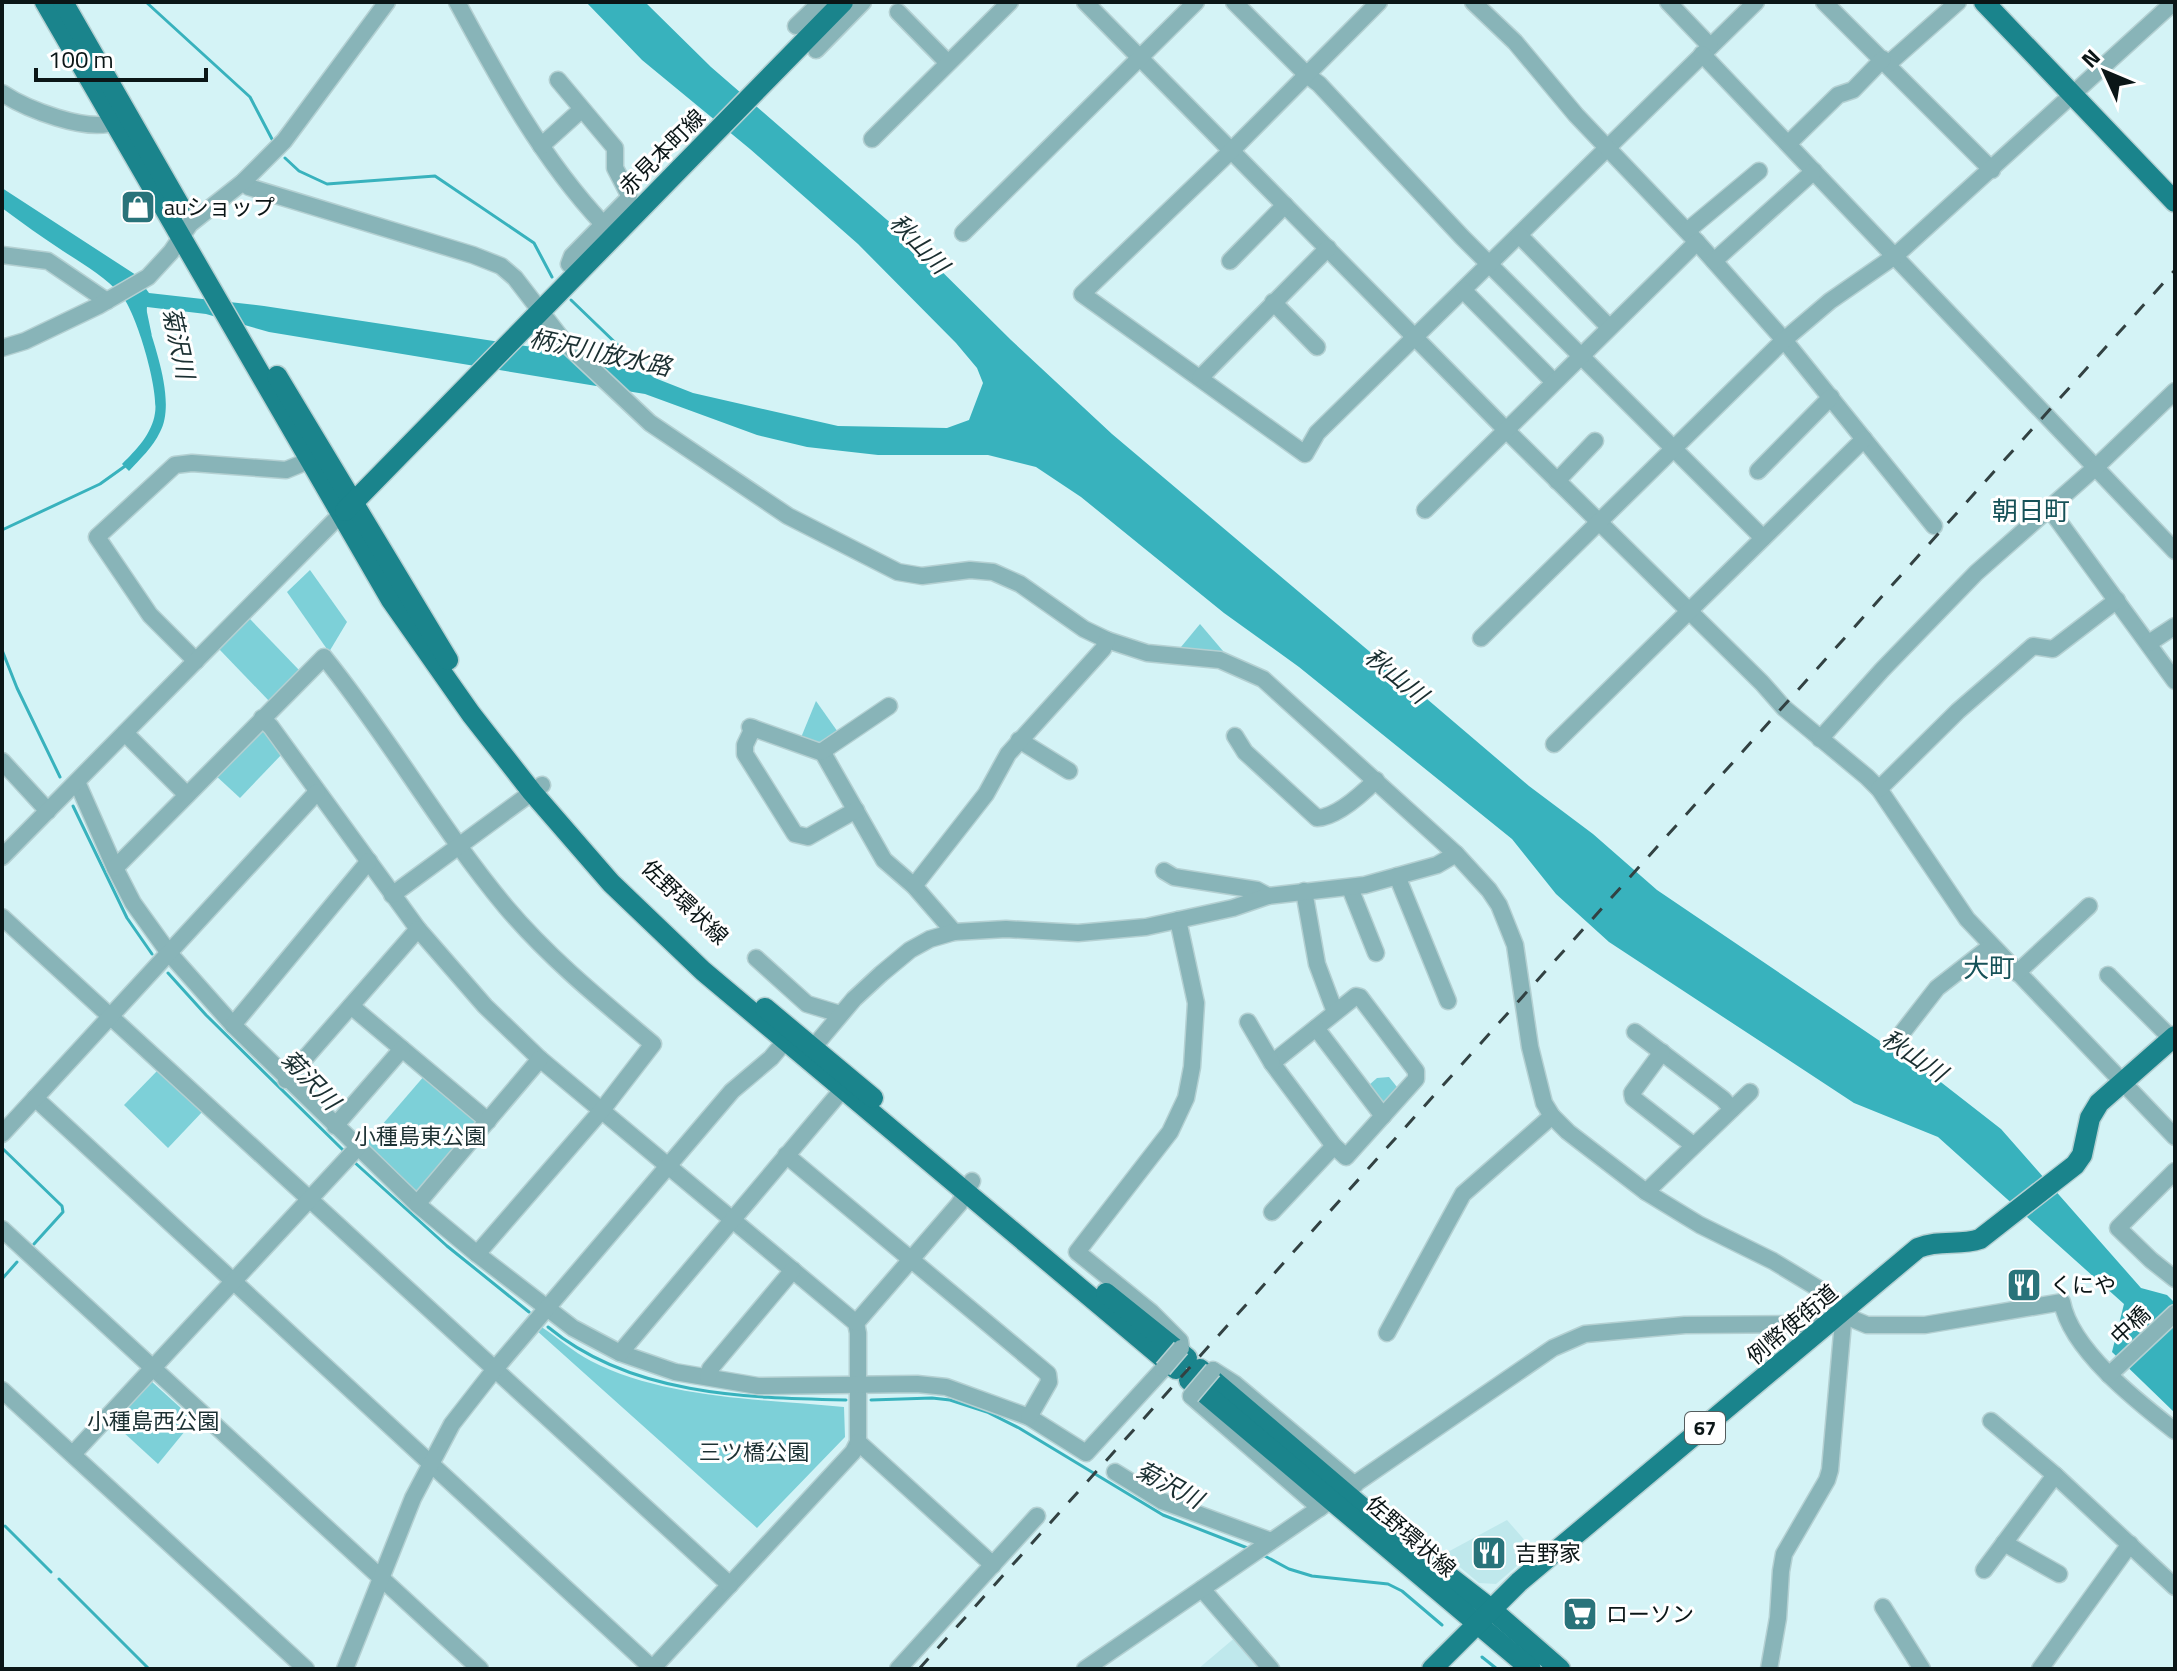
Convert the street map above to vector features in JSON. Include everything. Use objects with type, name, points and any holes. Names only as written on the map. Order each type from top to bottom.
[{"type":"main road","points":[[45,2],[115,122],[221,290],[346,509]]},
{"type":"main road","points":[[63,2],[185,230]]},
{"type":"main road","name":"赤見本町線","points":[[346,509],[663,186],[807,49],[843,2]]},
{"type":"main road","points":[[1984,2],[2175,202]]},
{"type":"main road","points":[[245,333],[308,461],[346,509]]},
{"type":"main road","name":"佐野環状線","points":[[346,509],[537,788],[698,950],[789,1037],[1320,1480],[1476,1624],[1531,1669]]},
{"type":"main road","name":"例幣使街道","points":[[1432,1669],[1519,1582],[1918,1248],[1941,1242],[1968,1243],[1980,1239],[2067,1172],[2082,1155],[2093,1111],[2174,1038]]},
{"type":"main road","name":"佐野環状線","points":[[808,1053],[842,1090],[968,1186]]},
{"type":"main road","name":"佐野環状線","points":[[1338,1496],[1491,1609],[1560,1669]]},
{"type":"street","points":[[2,348],[25,341],[142,281],[171,252],[185,230],[243,182],[284,141],[387,2]]},
{"type":"street","points":[[457,2],[495,73],[541,146],[576,196],[603,224]]},
{"type":"street","points":[[807,49],[863,2]]},
{"type":"street","points":[[872,139],[1010,2]]},
{"type":"street","points":[[1085,2],[1784,708],[1879,789],[1967,919],[2175,1137]]},
{"type":"street","points":[[963,233],[1196,2]]},
{"type":"street","points":[[1234,2],[1319,84],[1462,237],[1763,538]]},
{"type":"street","points":[[1379,2],[1232,150],[1082,294],[1305,454],[1317,433],[1756,2]]},
{"type":"street","points":[[1473,2],[1515,42],[1577,117],[1692,237],[1784,340],[1934,526]]},
{"type":"street","points":[[1668,2],[1706,50],[1814,171],[2175,551]]},
{"type":"street","points":[[1824,2],[1992,170]]},
{"type":"street","points":[[1789,143],[1838,95],[1853,90],[1958,2]]},
{"type":"street","points":[[1481,638],[1784,340],[1830,301],[1895,256],[2174,2]]},
{"type":"street","points":[[796,26],[816,4]]},
{"type":"street","points":[[898,12],[948,63]]},
{"type":"street","points":[[558,80],[615,148],[615,168],[629,195],[570,259],[569,264],[577,273]]},
{"type":"street","points":[[2,93],[26,107],[74,121],[97,125],[115,122]]},
{"type":"street","points":[[541,146],[581,110]]},
{"type":"street","points":[[1425,510],[1609,327],[1692,237],[1759,171]]},
{"type":"street","points":[[1714,261],[1814,171]]},
{"type":"street","points":[[243,182],[249,187],[501,266],[523,286],[565,343],[650,423],[785,514],[898,572],[922,576],[970,570],[993,572],[1020,584],[1084,629],[1107,640],[1147,653],[1220,660],[1253,673],[1277,690],[1456,854],[1499,905],[1515,945],[1538,1084],[1552,1116],[1605,1163],[1700,1225],[1773,1261],[1824,1292],[1855,1320],[1867,1325],[1925,1325],[2062,1302],[2071,1327],[2112,1372],[2120,1388],[2175,1431]]},
{"type":"street","points":[[1230,261],[1285,205]]},
{"type":"street","points":[[1519,235],[1609,327]]},
{"type":"street","points":[[1200,378],[1328,248]]},
{"type":"street","points":[[2,255],[48,261],[112,298]]},
{"type":"street","points":[[1463,290],[1554,382]]},
{"type":"street","points":[[1273,302],[1317,347]]},
{"type":"street","points":[[1820,739],[1976,573],[2096,467],[2175,391]]},
{"type":"street","points":[[1758,471],[1831,397]]},
{"type":"street","points":[[1554,744],[1864,439]]},
{"type":"street","points":[[1557,481],[1595,441]]},
{"type":"street","points":[[196,661],[150,615],[97,537],[175,465],[192,463],[286,470],[308,461]]},
{"type":"street","points":[[2049,508],[2175,681]]},
{"type":"street","points":[[2,857],[346,509]]},
{"type":"street","points":[[1879,789],[1958,711],[2033,646],[2053,649],[2117,600]]},
{"type":"street","points":[[2149,643],[2175,626]]},
{"type":"street","points":[[914,886],[986,794],[1008,754],[1103,649],[1107,640]]},
{"type":"street","points":[[115,868],[324,657],[459,846],[534,939],[590,992],[653,1044],[602,1110],[477,1254]]},
{"type":"street","points":[[821,752],[889,706]]},
{"type":"street","points":[[262,718],[418,929],[485,1006],[540,1059],[856,1323]]},
{"type":"street","points":[[856,810],[808,837],[795,834],[745,754],[752,728],[821,752],[856,810],[884,860],[914,886],[954,932]]},
{"type":"street","points":[[125,733],[187,795]]},
{"type":"street","points":[[1235,736],[1245,752],[1317,818],[1326,817],[1376,780]]},
{"type":"street","points":[[1019,740],[1069,771]]},
{"type":"street","points":[[2,761],[48,811]]},
{"type":"street","points":[[77,782],[133,903],[169,953],[233,1025],[356,1150],[417,1204],[477,1254],[593,1341],[675,1372],[758,1386],[917,1384],[946,1387],[1029,1417],[1086,1453],[1187,1370]]},
{"type":"street","points":[[392,895],[537,788]]},
{"type":"street","points":[[2,1134],[317,792]]},
{"type":"street","points":[[808,1053],[863,991],[910,950],[930,939],[954,932],[1006,929],[1109,932],[1233,908],[1268,896],[1350,888],[1437,865],[1456,854]]},
{"type":"street","points":[[233,1025],[369,861]]},
{"type":"street","points":[[1164,871],[1174,877],[1257,890],[1268,896]]},
{"type":"street","points":[[1397,876],[1448,1001]]},
{"type":"street","points":[[1350,888],[1376,953]]},
{"type":"street","points":[[1304,891],[1317,964],[1335,1012]]},
{"type":"street","points":[[2017,973],[2089,906]]},
{"type":"street","points":[[2,917],[730,1585]]},
{"type":"street","points":[[1178,920],[1196,1003],[1192,1067],[1186,1098],[1170,1132],[1077,1252],[1151,1312],[1180,1341],[1187,1370],[1338,1496]]},
{"type":"street","points":[[286,1080],[418,929]]},
{"type":"street","points":[[1902,1033],[1937,988],[1991,946]]},
{"type":"street","points":[[756,958],[807,1004],[840,1014]]},
{"type":"street","points":[[2108,975],[2174,1038]]},
{"type":"street","points":[[1248,1022],[1272,1063],[1334,1146],[1346,1157],[1416,1079],[1416,1071],[1360,997],[1356,996],[1272,1063]]},
{"type":"street","points":[[351,1006],[488,1121]]},
{"type":"street","points":[[1316,1028],[1383,1116]]},
{"type":"street","points":[[1635,1032],[1732,1109]]},
{"type":"street","points":[[345,1669],[429,1463],[452,1424],[495,1369],[732,1091],[771,1058],[789,1037]]},
{"type":"street","points":[[335,1126],[402,1049]]},
{"type":"street","points":[[1662,1052],[1632,1093],[1633,1098],[1693,1145]]},
{"type":"street","points":[[417,1204],[540,1059]]},
{"type":"street","points":[[620,1353],[842,1090]]},
{"type":"street","points":[[1646,1192],[1750,1092]]},
{"type":"street","points":[[35,1098],[653,1669],[853,1452],[858,1442],[856,1323],[959,1204],[968,1186]]},
{"type":"street","points":[[1387,1333],[1463,1194],[1552,1116]]},
{"type":"street","points":[[1272,1212],[1334,1146]]},
{"type":"street","points":[[73,1454],[356,1150]]},
{"type":"street","points":[[786,1155],[1048,1374],[1049,1382],[1029,1417]]},
{"type":"street","points":[[2175,1171],[2118,1228],[2175,1279]]},
{"type":"street","points":[[2,1229],[480,1669]]},
{"type":"street","points":[[708,1377],[710,1369],[793,1270]]},
{"type":"street","points":[[1769,1669],[1784,1554],[1830,1470],[1844,1311]]},
{"type":"street","name":"中橋","points":[[2112,1372],[2175,1313]]},
{"type":"street","points":[[1085,1669],[1553,1348],[1585,1334],[1685,1325],[1806,1324],[1824,1327]]},
{"type":"street","points":[[1187,1370],[1235,1384],[1338,1496]]},
{"type":"street","points":[[2,1390],[306,1669]]},
{"type":"street","points":[[1991,1421],[2055,1475],[2175,1587]]},
{"type":"street","points":[[858,1442],[993,1565]]},
{"type":"street","points":[[1115,1472],[1162,1501],[1268,1543]]},
{"type":"street","points":[[1984,1570],[2055,1475]]},
{"type":"street","points":[[898,1669],[1037,1516]]},
{"type":"street","points":[[2004,1543],[2059,1574]]},
{"type":"street","points":[[2048,1667],[2130,1544]]},
{"type":"street","points":[[1202,1589],[1271,1669]]},
{"type":"street","points":[[1883,1607],[1922,1669]]},
{"type":"shaded area","name":"吉野家","points":[[1507,1520],[1534,1551],[1496,1584],[1479,1583],[1444,1554]]},
{"type":"shaded area","points":[[1237,1636],[1266,1669],[1198,1669]]},
{"type":"green space","points":[[310,570],[347,622],[329,652],[287,592]]},
{"type":"green space","points":[[250,619],[299,670],[270,702],[219,649]]},
{"type":"green space","points":[[1200,624],[1223,651],[1219,655],[1181,647]]},
{"type":"green space","points":[[816,701],[840,735],[820,747],[800,740]]},
{"type":"green space","points":[[262,729],[283,753],[240,798],[214,774]]},
{"type":"green space","points":[[158,1070],[204,1110],[168,1148],[124,1105]]},
{"type":"green space","name":"小種島東公園","points":[[425,1075],[476,1117],[477,1126],[422,1191],[414,1194],[363,1147]]},
{"type":"green space","points":[[1389,1077],[1401,1092],[1385,1108],[1369,1085],[1377,1078]]},
{"type":"green space","name":"三ツ橋公園","points":[[540,1326],[591,1361],[650,1383],[714,1395],[844,1407],[845,1437],[757,1528],[536,1330]]},
{"type":"green space","name":"小種島西公園","points":[[151,1381],[194,1420],[158,1464],[110,1420]]},
{"type":"water","name":"秋山川","points":[[586,2],[645,2],[711,67],[909,239],[1112,434],[1421,695],[1426,692],[1429,695],[1427,699],[1529,786],[1593,834],[1657,890],[1927,1073],[1935,1066],[1938,1070],[1933,1076],[2001,1129],[2141,1288],[2167,1295],[2175,1303],[2175,1413],[2112,1352],[2124,1304],[1938,1137],[1854,1103],[1609,942],[1556,894],[1512,839],[1299,667],[1224,613],[1081,497],[1036,467],[988,455],[878,455],[807,447],[757,435],[645,394],[269,332],[206,314],[147,307],[146,317],[159,359],[166,406],[164,420],[154,443],[129,471],[122,464],[147,435],[155,413],[155,402],[140,335],[128,305],[94,271],[2,208],[2,188],[136,275],[149,293],[264,306],[604,358],[693,393],[838,426],[947,428],[969,420],[983,383],[977,368],[956,343],[858,244],[642,60]]},
{"type":"waterway","points":[[146,2],[250,97],[273,141]]},
{"type":"waterway","points":[[285,158],[299,171],[327,184],[435,176],[534,243],[552,277]]},
{"type":"waterway","name":"柄沢川放水路","points":[[571,300],[652,378]]},
{"type":"waterway","name":"菊沢川","points":[[145,310],[150,334]]},
{"type":"waterway","name":"菊沢川","points":[[2,530],[100,484],[128,464]]},
{"type":"waterway","name":"菊沢川","points":[[2,650],[60,777]]},
{"type":"waterway","name":"菊沢川","points":[[73,806],[127,918],[152,954]]},
{"type":"waterway","name":"菊沢川","points":[[168,973],[206,1015],[345,1152]]},
{"type":"waterway","points":[[2,1148],[62,1206],[63,1212],[34,1244]]},
{"type":"waterway","name":"菊沢川","points":[[353,1161],[447,1246],[529,1312]]},
{"type":"waterway","points":[[2,1279],[17,1262]]},
{"type":"waterway","name":"菊沢川","points":[[548,1327],[580,1350],[615,1367],[651,1379],[729,1394],[846,1400]]},
{"type":"waterway","name":"菊沢川","points":[[871,1400],[932,1398],[950,1400],[987,1412],[1163,1515],[1250,1549]]},
{"type":"waterway","points":[[5,1526],[51,1572]]},
{"type":"waterway","name":"菊沢川","points":[[1261,1554],[1289,1569],[1312,1576],[1388,1584],[1402,1591],[1442,1625]]},
{"type":"waterway","points":[[59,1579],[149,1669]]},
{"type":"waterway","name":"菊沢川","points":[[1482,1657],[1497,1669]]},
{"type":"railway","points":[[919,1669],[2175,270]]},
{"type":"place","name":"auショップ","points":[[138,207]]},
{"type":"place","name":"くにや","points":[[2024,1285]]},
{"type":"place","name":"吉野家","points":[[1489,1553]]},
{"type":"place","name":"ローソン","points":[[1580,1614]]},
{"type":"district","name":"朝日町","points":[[2031,511]]},
{"type":"district","name":"大町","points":[[1989,968]]}]
